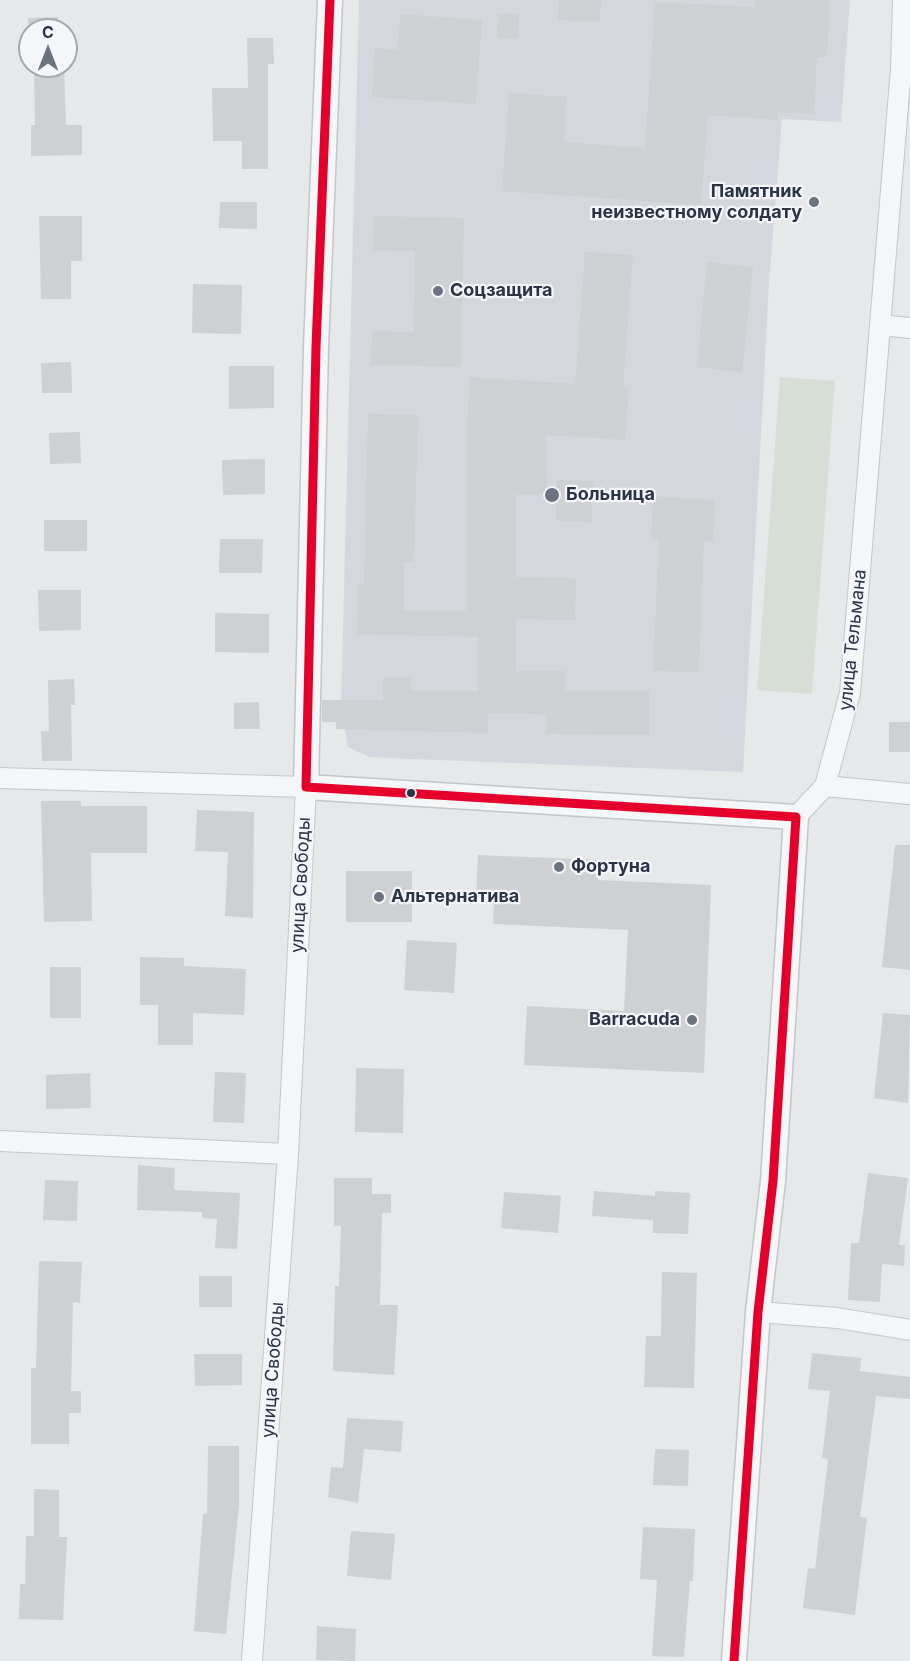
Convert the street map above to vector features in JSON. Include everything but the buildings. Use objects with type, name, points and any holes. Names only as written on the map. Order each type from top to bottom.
[{"type":"street","name":"улица Свободы","points":[[252,1661],[288,1154],[306,787],[316,347],[330,0]]},
{"type":"street","name":"улица Тельмана","points":[[796,818],[825,786],[837,750],[850,693],[901,68],[903,0]]},
{"type":"street","points":[[880,325],[910,328]]},
{"type":"street","points":[[0,778],[306,787],[796,818],[773,1181],[758,1311],[734,1661]]},
{"type":"street","points":[[825,786],[910,794]]},
{"type":"street","points":[[0,1141],[288,1154]]},
{"type":"street","points":[[758,1311],[837,1318],[910,1330]]},
{"type":"shaded area","name":"Больница","points":[[359,0],[850,0],[841,122],[782,119],[769,282],[743,772],[370,757],[348,747],[341,707]]},
{"type":"shaded area","points":[[780,377],[835,381],[812,694],[757,690]]},
{"type":"transit line","points":[[330,0],[316,347],[306,787],[796,817],[773,1181],[758,1312],[734,1661]]},
{"type":"place","name":"Памятник неизвестному солдату","points":[[814,202]]},
{"type":"place","name":"Соцзащита","points":[[438,291]]},
{"type":"place","name":"Больница","points":[[552,495]]},
{"type":"place","name":"Фортуна","points":[[559,867]]},
{"type":"place","name":"Альтернатива","points":[[379,897]]},
{"type":"place","name":"Barracuda","points":[[692,1020]]}]
